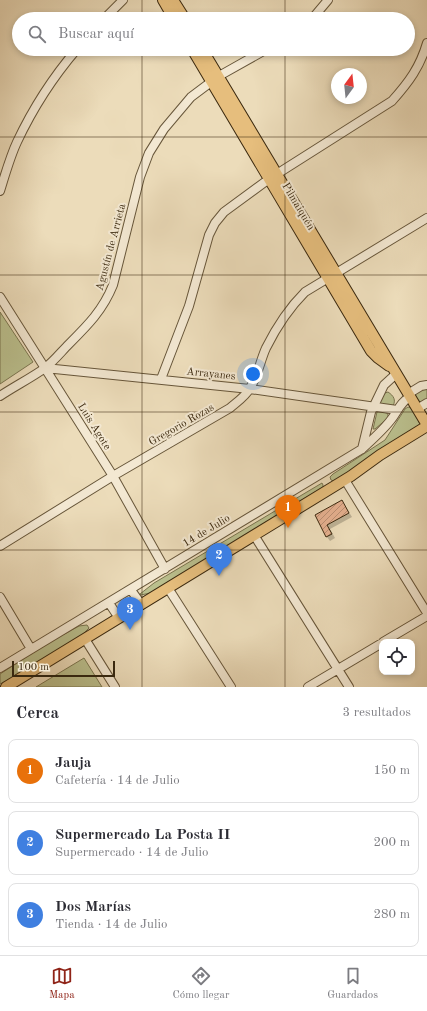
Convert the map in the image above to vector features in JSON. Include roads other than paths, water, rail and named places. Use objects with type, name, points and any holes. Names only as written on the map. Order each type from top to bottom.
[{"type":"main road","points":[[163,0],[170,12]]},
{"type":"main road","points":[[173,0],[181,12]]},
{"type":"main road","name":"Pilmaiquén","points":[[197,56],[215,79],[332,275],[371,351],[394,371],[427,426]]},
{"type":"main road","name":"Pilmaiquén","points":[[205,56],[215,79]]},
{"type":"main road","points":[[6,687],[348,478],[375,458],[427,426]]},
{"type":"main road","points":[[348,478],[379,463],[427,434]]},
{"type":"street","points":[[111,12],[123,0]]},
{"type":"street","points":[[318,12],[328,0]]},
{"type":"street","points":[[161,379],[190,306],[209,236],[215,223],[224,212],[273,176],[392,101],[406,86],[416,71],[427,42]]},
{"type":"street","points":[[0,191],[17,143],[34,109],[57,73],[71,56]]},
{"type":"street","name":"Agustín de Arrieta","points":[[0,396],[45,368],[86,327],[99,312],[107,299],[113,285],[140,177],[149,153],[164,129],[191,97],[215,79],[255,56]]},
{"type":"street","name":"Gregorio Rozas","points":[[0,546],[113,476],[230,408],[250,389],[266,349],[279,324],[291,306],[306,292],[332,275],[427,218]]},
{"type":"street","name":"Luis Agote","points":[[0,298],[113,476],[165,569]]},
{"type":"street","name":"Arrayanes","points":[[45,368],[250,389],[397,410]]},
{"type":"street","points":[[362,449],[371,412],[384,385],[394,371]]},
{"type":"street","name":"14 de Julio","points":[[0,668],[362,449],[392,419],[404,400],[427,383]]},
{"type":"street","points":[[417,409],[427,403]]},
{"type":"street","points":[[348,478],[427,613]]},
{"type":"street","points":[[254,535],[349,687]]},
{"type":"street","points":[[168,588],[230,687]]},
{"type":"street","points":[[131,590],[141,604]]},
{"type":"street","points":[[0,597],[31,649]]},
{"type":"street","points":[[109,603],[119,618]]},
{"type":"street","points":[[388,639],[427,616]]},
{"type":"street","points":[[85,639],[115,687]]},
{"type":"street","points":[[308,687],[379,644]]},
{"type":"place","name":"Jauja","points":[[288,528]]},
{"type":"place","name":"Supermercado La Posta II","points":[[219,576]]},
{"type":"place","name":"Dos Marías","points":[[130,630]]}]
